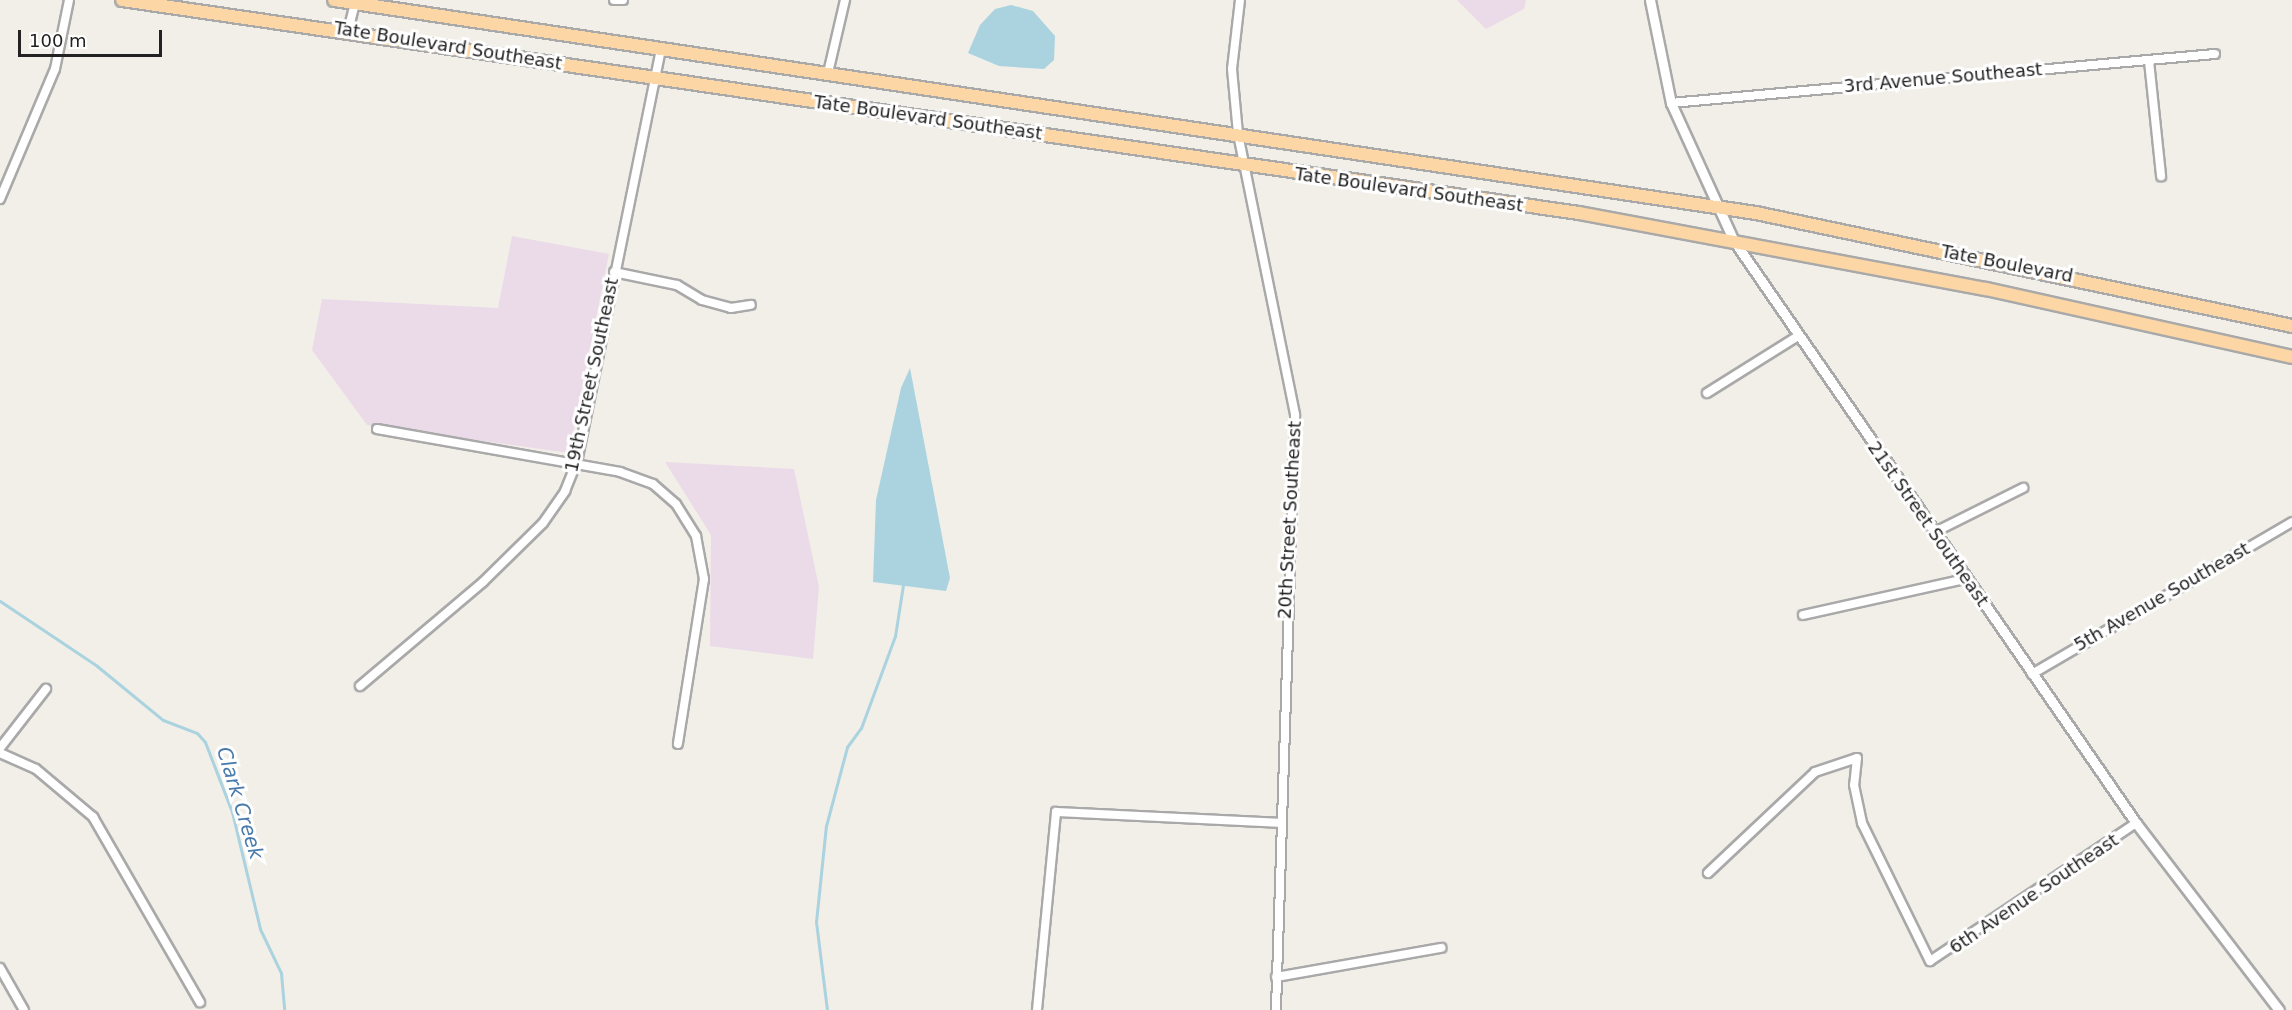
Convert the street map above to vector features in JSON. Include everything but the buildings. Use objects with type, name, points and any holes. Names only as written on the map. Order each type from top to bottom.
[{"type":"main road","name":"Tate Boulevard Southeast","points":[[122,0],[348,31],[1246,167],[1579,213],[1734,241]]},
{"type":"main road","name":"Tate Boulevard Southeast","points":[[334,0],[1721,208]]},
{"type":"main road","name":"Tate Boulevard","points":[[1721,208],[2133,288],[2292,326]]},
{"type":"main road","name":"Tate Boulevard","points":[[1734,241],[2120,316],[2292,357]]},
{"type":"street","points":[[0,199],[55,69],[69,0]]},
{"type":"street","points":[[614,0],[623,0]]},
{"type":"street","points":[[828,73],[845,0]]},
{"type":"street","name":"20th Street Southeast","points":[[1240,0],[1232,69],[1238,134],[1295,415],[1279,823],[1276,1010]]},
{"type":"street","name":"21st Street Southeast","points":[[1650,0],[1671,103],[1721,208],[1734,241],[1933,533],[2136,824],[2279,1010]]},
{"type":"street","points":[[348,31],[356,2]]},
{"type":"street","name":"19th Street Southeast","points":[[360,686],[436,626],[543,523],[566,491],[577,462],[661,50]]},
{"type":"street","name":"3rd Avenue Southeast","points":[[1671,103],[2215,54]]},
{"type":"street","points":[[2149,61],[2161,176]]},
{"type":"street","points":[[614,272],[677,285],[702,300],[731,308],[751,305]]},
{"type":"street","points":[[1707,393],[1798,336]]},
{"type":"street","points":[[377,429],[577,462],[653,484],[676,504],[696,536],[703,594],[678,744]]},
{"type":"street","points":[[1933,533],[2023,488]]},
{"type":"street","name":"5th Avenue Southeast","points":[[2032,674],[2292,522]]},
{"type":"street","points":[[1803,615],[1965,579]]},
{"type":"street","points":[[0,748],[46,689]]},
{"type":"street","points":[[0,753],[36,769],[93,817],[200,1002]]},
{"type":"street","name":"6th Avenue Southeast","points":[[1708,873],[1815,772],[1857,758],[1854,785],[1862,823],[1930,961],[2136,824]]},
{"type":"street","points":[[1037,1010],[1056,812],[1279,823]]},
{"type":"street","points":[[1276,977],[1441,948]]},
{"type":"street","points":[[0,968],[24,1010]]},
{"type":"shaded area","points":[[1457,0],[1526,0],[1524,9],[1486,29]]},
{"type":"shaded area","points":[[512,236],[609,254],[569,453],[367,425],[312,350],[322,299],[498,308]]},
{"type":"shaded area","points":[[665,462],[794,469],[819,587],[813,659],[710,646],[711,535]]},
{"type":"water","points":[[1011,5],[1033,11],[1055,36],[1054,60],[1044,69],[999,66],[968,53],[980,25],[995,9]]},
{"type":"water","points":[[910,368],[950,578],[946,591],[873,582],[876,500],[901,388]]},
{"type":"waterway","points":[[827,1010],[816,922],[826,826],[847,747],[861,728],[895,636],[903,585]]},
{"type":"waterway","name":"Clark Creek","points":[[0,601],[97,666],[163,720],[197,733],[205,742],[232,812],[260,929],[281,973],[284,1010]]}]
